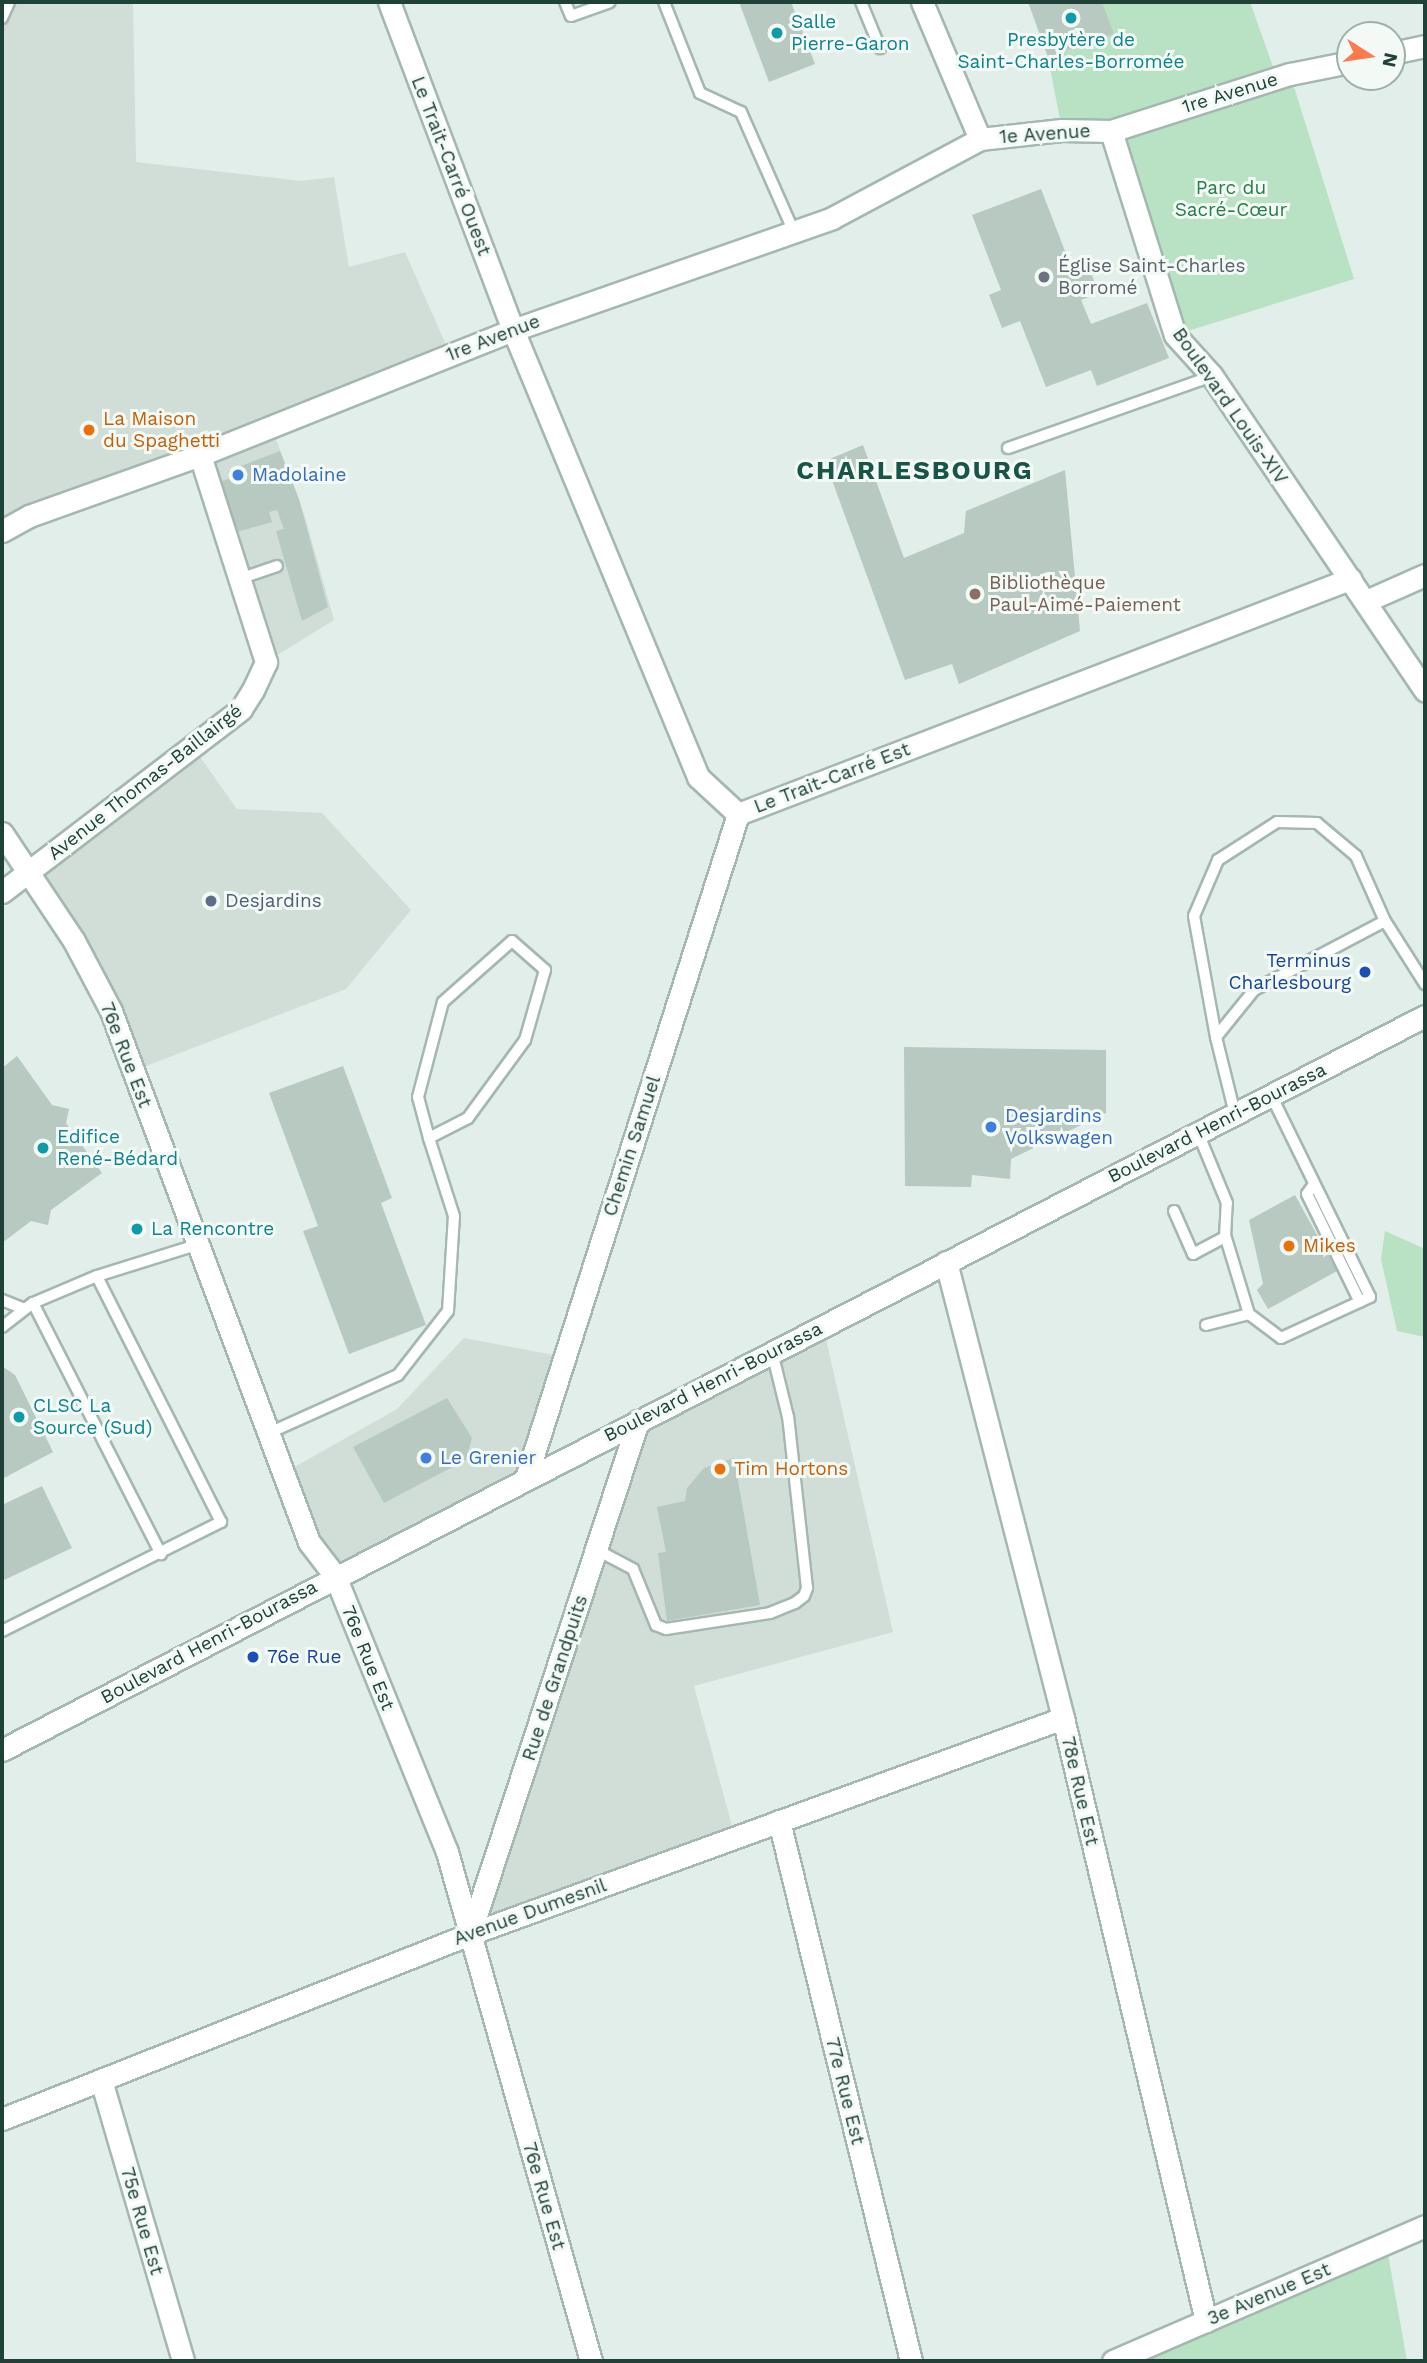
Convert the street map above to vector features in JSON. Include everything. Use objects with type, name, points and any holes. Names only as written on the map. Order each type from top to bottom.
[{"type":"street","name":"Le Trait-Carré Ouest","points":[[389,2],[513,330]]},
{"type":"street","points":[[922,2],[980,139]]},
{"type":"street","points":[[1406,50],[1425,46]]},
{"type":"street","name":"1re Avenue","points":[[1111,131],[1290,74],[1336,64]]},
{"type":"street","name":"1e Avenue","points":[[980,139],[1062,130],[1111,131]]},
{"type":"street","name":"Boulevard Louis-XIV","points":[[1111,131],[1175,335],[1212,376],[1425,691]]},
{"type":"street","name":"1re Avenue","points":[[2,531],[29,516],[200,456],[513,330],[832,218],[980,139]]},
{"type":"street","name":"Le Trait-Carré Est","points":[[513,330],[698,777],[738,814],[1350,579]]},
{"type":"street","name":"Avenue Thomas-Baillairgé","points":[[2,892],[241,709],[266,662],[200,456]]},
{"type":"street","points":[[1366,601],[1425,575]]},
{"type":"street","name":"Chemin Samuel","points":[[526,1478],[738,814]]},
{"type":"street","name":"76e Rue Est","points":[[2,833],[74,941],[111,1012],[309,1542],[335,1576],[447,1852],[591,2361]]},
{"type":"street","name":"Boulevard Henri-Bourassa","points":[[2,1750],[1425,1016]]},
{"type":"street","name":"78e Rue Est","points":[[946,1262],[1063,1718],[1206,2321]]},
{"type":"street","name":"Rue de Grandpuits","points":[[470,1934],[638,1421]]},
{"type":"street","name":"Avenue Dumesnil","points":[[2,2119],[470,1934],[1063,1718]]},
{"type":"street","name":"77e Rue Est","points":[[779,1821],[911,2361]]},
{"type":"street","name":"75e Rue Est","points":[[101,2080],[183,2361]]},
{"type":"street","name":"3e Avenue Est","points":[[1113,2361],[1425,2226]]},
{"type":"lane","points":[[2,18],[9,2]]},
{"type":"lane","points":[[565,2],[571,16],[610,2]]},
{"type":"lane","points":[[664,2],[700,93],[741,112],[794,232]]},
{"type":"lane","points":[[862,2],[880,48]]},
{"type":"lane","points":[[1008,448],[1212,376]]},
{"type":"lane","points":[[239,579],[277,566]]},
{"type":"lane","points":[[1235,1114],[1216,1037],[1194,916],[1218,860],[1277,822],[1317,823],[1356,856],[1385,921],[1425,984]]},
{"type":"lane","points":[[1216,1037],[1254,990],[1385,921]]},
{"type":"lane","points":[[269,1433],[398,1375],[448,1311],[454,1216],[429,1138],[418,1097],[443,1002],[512,941],[545,970],[525,1040],[468,1118],[429,1138]]},
{"type":"lane","points":[[1198,1133],[1227,1203],[1225,1236],[1248,1314],[1281,1338],[1370,1297],[1271,1095]]},
{"type":"lane","points":[[1174,1211],[1193,1254],[1225,1236]]},
{"type":"lane","points":[[2,1327],[29,1306],[97,1276],[196,1245]]},
{"type":"lane","points":[[2,1631],[161,1554],[220,1522],[97,1276]]},
{"type":"lane","points":[[2,1300],[29,1306],[161,1554]]},
{"type":"lane","points":[[1206,1325],[1248,1314]]},
{"type":"lane","points":[[597,1550],[633,1569],[656,1625],[666,1629],[770,1613],[795,1603],[804,1596],[807,1588],[788,1417],[772,1352]]},
{"type":"shaded area","points":[[2,2],[133,2],[136,162],[301,181],[334,177],[349,267],[405,252],[450,354],[271,426],[305,517],[334,620],[266,662],[200,456],[2,531]]},
{"type":"shaded area","points":[[193,747],[237,809],[322,813],[411,910],[346,989],[133,1071],[28,874]]},
{"type":"shaded area","points":[[823,1326],[893,1632],[694,1686],[735,1837],[470,1934],[638,1421]]},
{"type":"shaded area","points":[[464,1338],[564,1357],[526,1478],[335,1576],[284,1473],[397,1409]]},
{"type":"green space","name":"Parc du Sacré-Cœur","points":[[1102,2],[1250,2],[1277,78],[1290,74],[1354,279],[1175,335],[1111,131],[1062,130],[1048,57],[1113,34]]},
{"type":"green space","points":[[1385,1231],[1425,1249],[1425,1337],[1397,1331],[1381,1259]]},
{"type":"green space","points":[[1386,2243],[1407,2361],[1113,2361]]},
{"type":"building","name":"Salle Pierre-Garon","points":[[739,2],[791,2],[815,64],[769,82]]},
{"type":"building","name":"Presbytère de Saint-Charles-Borromée","points":[[1028,2],[1102,2],[1114,34],[1048,57]]},
{"type":"building","name":"Église Saint-Charles Borromé","points":[[1041,189],[1070,264],[1085,258],[1099,293],[1081,300],[1091,324],[1147,303],[1169,358],[1097,386],[1091,370],[1046,387],[1020,321],[1002,328],[989,295],[1001,290],[972,215]]},
{"type":"building","name":"Bibliothèque Paul-Aimé-Paiement","points":[[863,445],[904,558],[964,533],[966,511],[1065,470],[1080,631],[959,684],[952,664],[905,680],[825,461]]},
{"type":"building","points":[[280,451],[299,499],[328,607],[302,621],[276,531],[284,529],[277,510],[269,512],[272,522],[237,532],[222,481],[230,478],[228,471]]},
{"type":"building","name":"Desjardins Volkswagen","points":[[904,1047],[1106,1050],[1106,1113],[1011,1159],[1010,1179],[972,1175],[971,1187],[905,1186]]},
{"type":"building","name":"Edifice René-Bédard","points":[[17,1056],[52,1105],[69,1109],[66,1123],[102,1173],[51,1210],[48,1225],[31,1221],[2,1243],[2,1068]]},
{"type":"building","points":[[343,1066],[392,1198],[381,1203],[426,1325],[349,1354],[303,1231],[318,1226],[269,1093]]},
{"type":"building","name":"Mikes","points":[[1295,1195],[1337,1271],[1268,1309],[1257,1290],[1263,1284],[1249,1220]]},
{"type":"building","name":"CLSC La Source (Sud)","points":[[2,1366],[15,1375],[53,1452],[2,1479]]},
{"type":"building","points":[[447,1398],[472,1438],[466,1460],[384,1503],[353,1447]]},
{"type":"building","points":[[734,1458],[760,1605],[667,1621],[658,1553],[666,1552],[657,1507],[685,1501],[687,1488],[704,1468]]},
{"type":"building","points":[[42,1486],[72,1548],[2,1581],[2,1505]]},
{"type":"place","name":"Presbytère de Saint-Charles-Borromée","points":[[1071,18]]},
{"type":"place","name":"Salle Pierre-Garon","points":[[777,33]]},
{"type":"place","name":"Église Saint-Charles Borromé","points":[[1044,277]]},
{"type":"place","name":"La Maison du Spaghetti","points":[[89,430]]},
{"type":"place","name":"Madolaine","points":[[238,475]]},
{"type":"place","name":"Bibliothèque Paul-Aimé-Paiement","points":[[975,594]]},
{"type":"place","name":"Desjardins","points":[[211,901]]},
{"type":"place","name":"Terminus Charlesbourg","points":[[1365,972]]},
{"type":"place","name":"Desjardins Volkswagen","points":[[991,1127]]},
{"type":"place","name":"Edifice René-Bédard","points":[[43,1148]]},
{"type":"place","name":"La Rencontre","points":[[137,1229]]},
{"type":"place","name":"Mikes","points":[[1289,1246]]},
{"type":"place","name":"CLSC La Source (Sud)","points":[[19,1417]]},
{"type":"place","name":"Le Grenier","points":[[426,1458]]},
{"type":"place","name":"Tim Hortons","points":[[720,1469]]},
{"type":"place","name":"76e Rue","points":[[253,1657]]},
{"type":"district","name":"CHARLESBOURG","points":[[915,471]]}]
